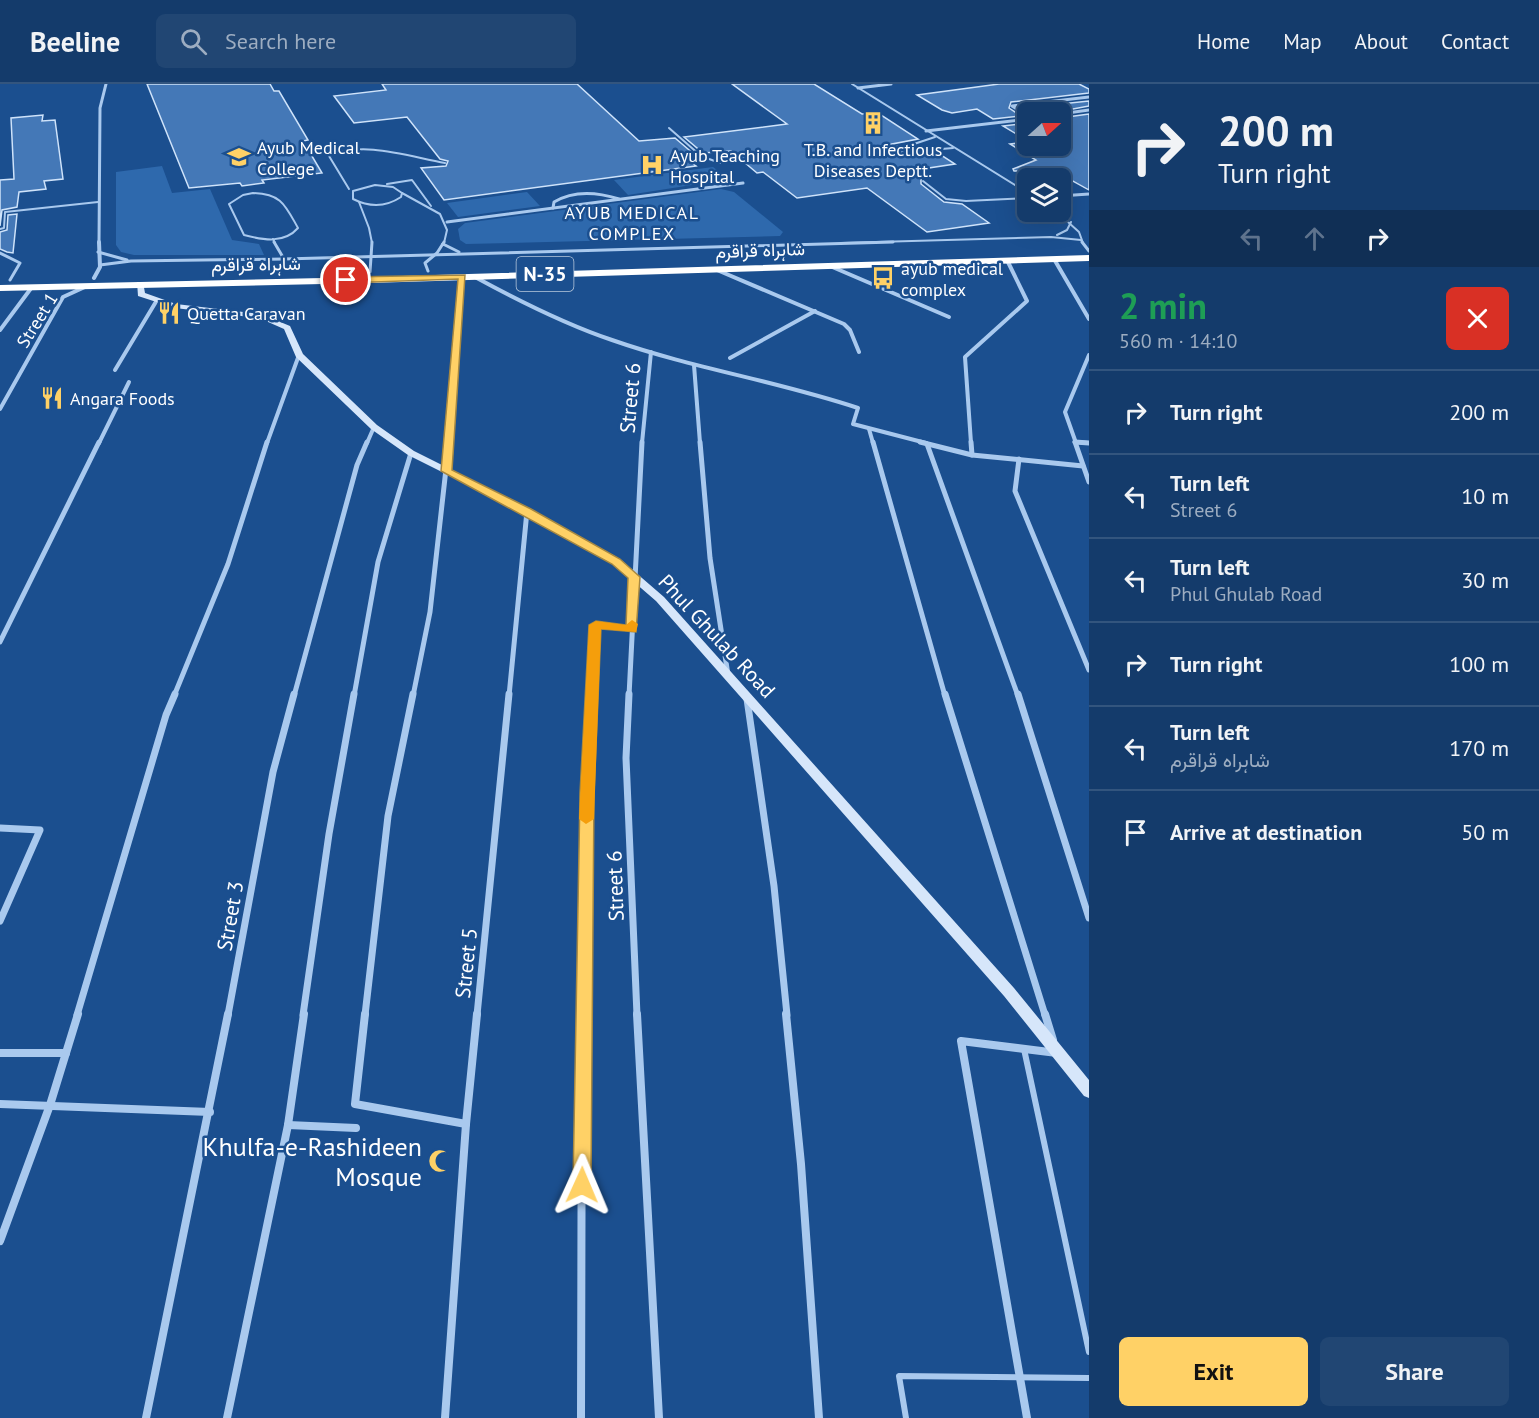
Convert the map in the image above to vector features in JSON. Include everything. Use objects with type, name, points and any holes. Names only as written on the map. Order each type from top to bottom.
[{"type":"highway","name":"شاہراہ قراقرم","points":[[0,288],[91,282],[370,272],[1089,251]]},
{"type":"highway","name":"شاہراہ قراقرم","points":[[5,280],[140,284],[462,277],[1089,258]]},
{"type":"street","points":[[91,282],[100,265],[98,202],[100,108],[106,84]]},
{"type":"street","points":[[858,88],[891,84]]},
{"type":"street","points":[[1046,102],[1089,97]]},
{"type":"street","points":[[1071,112],[1089,110]]},
{"type":"street","points":[[926,131],[1017,119]]},
{"type":"street","points":[[447,222],[743,183]]},
{"type":"street","points":[[553,208],[554,202],[559,198],[589,193],[621,200]]},
{"type":"street","points":[[1071,195],[1089,194]]},
{"type":"street","points":[[1054,259],[1089,319]]},
{"type":"street","points":[[972,455],[965,357],[1027,301],[1007,260]]},
{"type":"street","points":[[830,266],[949,317]]},
{"type":"street","points":[[716,270],[835,319],[850,330],[859,352]]},
{"type":"street","points":[[475,276],[531,307],[611,340],[694,365],[858,408],[853,424],[972,455],[1083,466]]},
{"type":"street","points":[[462,277],[447,471],[430,612],[388,816],[355,1104],[466,1124]]},
{"type":"street","name":"Street 1","points":[[0,410],[63,297],[91,282]]},
{"type":"street","name":"Phul Ghulab Road","points":[[140,284],[141,294],[175,306],[261,316],[287,328],[299,355],[374,427],[411,453],[527,512],[616,561],[660,599],[729,675],[1009,992],[1089,1091]]},
{"type":"street","points":[[0,330],[32,287]]},
{"type":"street","points":[[115,370],[157,300]]},
{"type":"street","points":[[730,358],[814,311]]},
{"type":"street","name":"Street 6","points":[[651,352],[639,470],[626,758],[637,1029],[659,1418]]},
{"type":"street","points":[[0,1241],[50,1105],[166,715],[228,564],[272,426],[299,355]]},
{"type":"street","points":[[1088,357],[1065,412],[1089,482]]},
{"type":"street","points":[[694,365],[710,558],[729,675]]},
{"type":"street","points":[[0,642],[129,382]]},
{"type":"street","name":"Street 3","points":[[146,1418],[210,1112],[273,772],[357,465],[374,427]]},
{"type":"street","points":[[869,429],[955,730],[1057,1053],[962,1041],[1027,1418]]},
{"type":"street","points":[[1075,442],[1089,443]]},
{"type":"street","points":[[927,444],[990,612],[1069,848],[1089,918]]},
{"type":"street","points":[[227,1418],[288,1125],[329,834],[376,573],[411,453]]},
{"type":"street","points":[[1019,459],[1015,491],[1089,670]]},
{"type":"street","name":"Street 5","points":[[445,1418],[466,1124],[527,512]]},
{"type":"street","points":[[581,1418],[580,1267],[587,793],[596,625],[632,629]]},
{"type":"street","points":[[747,696],[774,886],[801,1164],[819,1418]]},
{"type":"street","points":[[0,828],[40,830],[0,921]]},
{"type":"street","points":[[0,1053],[66,1053]]},
{"type":"street","points":[[0,1104],[210,1112]]},
{"type":"street","points":[[288,1125],[356,1128]]},
{"type":"lane","points":[[852,84],[1017,186]]},
{"type":"lane","points":[[669,128],[701,156],[720,163]]},
{"type":"lane","points":[[935,137],[911,145],[888,148],[895,153],[953,148]]},
{"type":"lane","points":[[349,189],[329,156],[334,151],[361,150],[445,164]]},
{"type":"lane","points":[[402,193],[397,200],[389,203],[359,202],[353,199],[353,192],[375,185],[412,180],[447,222],[448,236],[437,254],[426,259],[424,263],[428,271]]},
{"type":"lane","points":[[922,181],[946,199],[966,201],[1017,199]]},
{"type":"lane","points":[[375,185],[393,187],[433,208]]},
{"type":"lane","points":[[253,193],[273,194],[280,197],[297,228],[292,234],[273,239],[244,235],[230,204],[243,195],[253,193]]},
{"type":"lane","points":[[0,229],[4,228],[5,212],[98,202]]},
{"type":"lane","points":[[359,202],[370,224],[374,256],[370,272]]},
{"type":"lane","points":[[1071,222],[1089,251]]},
{"type":"lane","points":[[1043,237],[1061,234],[1070,227],[1071,222]]},
{"type":"lane","points":[[1081,235],[1089,234]]},
{"type":"lane","points":[[100,265],[131,261],[284,259],[1043,237],[1081,240]]},
{"type":"lane","points":[[273,239],[284,259]]},
{"type":"lane","points":[[443,244],[457,252],[467,253]]},
{"type":"lane","points":[[98,252],[131,261]]},
{"type":"lane","points":[[0,253],[20,263],[5,280]]},
{"type":"lane","points":[[1024,1049],[1089,1352]]},
{"type":"lane","points":[[906,1418],[899,1376],[1089,1378]]},
{"type":"shaded area","points":[[162,166],[172,193],[210,189],[232,240],[259,244],[264,255],[134,255],[121,252],[116,245],[116,172]]},
{"type":"shaded area","points":[[713,167],[726,177],[724,180],[628,195],[614,180]]},
{"type":"shaded area","points":[[721,189],[734,192],[783,232],[780,236],[466,244],[460,240],[458,229],[465,223]]},
{"type":"shaded area","points":[[527,192],[540,206],[458,217],[447,203]]},
{"type":"building","name":"Ayub Medical College","points":[[147,84],[270,84],[274,91],[279,91],[308,140],[303,141],[322,173],[262,180],[264,183],[242,186],[240,183],[189,188]]},
{"type":"building","points":[[382,84],[577,84],[639,141],[675,138],[695,155],[685,157],[696,166],[444,200],[421,168],[446,166],[448,161],[440,159],[407,117],[354,123],[334,96],[386,90]]},
{"type":"building","points":[[732,84],[814,84],[862,114],[878,113],[918,139],[887,145],[886,150],[895,156],[938,153],[955,164],[909,171],[921,178],[921,184],[944,202],[962,204],[989,223],[927,232],[867,188],[797,198],[763,172],[757,173],[731,151],[703,153],[684,137],[787,124]]},
{"type":"building","points":[[999,84],[1079,84],[1089,89],[1089,93],[1011,102],[1009,108],[1017,113],[1017,116],[993,119],[977,109],[952,113],[942,110],[917,95]]},
{"type":"building","points":[[1089,101],[1089,106],[1071,109],[1071,103]]},
{"type":"building","points":[[1089,114],[1089,190],[1071,180],[1071,168],[1017,168],[1017,171],[1014,171],[1013,169],[1036,160],[1030,156],[1071,156],[1071,116]]},
{"type":"building","points":[[43,115],[42,121],[55,120],[63,179],[44,181],[46,189],[19,192],[17,207],[2,210],[0,226],[0,180],[14,179],[11,118]]},
{"type":"building","points":[[1017,124],[1017,134],[1003,126]]},
{"type":"building","points":[[17,214],[13,253],[7,252],[0,249],[0,232],[7,230],[8,215]]},
{"type":"slow traffic","points":[[586,819],[596,625],[632,629],[632,624]]},
{"type":"place","name":"T.B. and Infectious Diseases Deptt.","points":[[873,123]]},
{"type":"place","name":"Ayub Medical College","points":[[239,157]]},
{"type":"place","name":"Ayub Teaching Hospital","points":[[652,165]]},
{"type":"place","name":"ayub medical complex","points":[[883,278]]},
{"type":"place","name":"Quetta Caravan","points":[[169,313]]},
{"type":"place","name":"Angara Foods","points":[[52,398]]},
{"type":"place","name":"Khulfa-e-Rashideen Mosque","points":[[440,1161]]},
{"type":"district","name":"AYUB MEDICAL COMPLEX","points":[[632,222]]},
{"type":"route","points":[[346,280],[462,277],[447,471],[616,561],[634,577],[632,629],[596,625],[587,793],[582,1185]]}]
